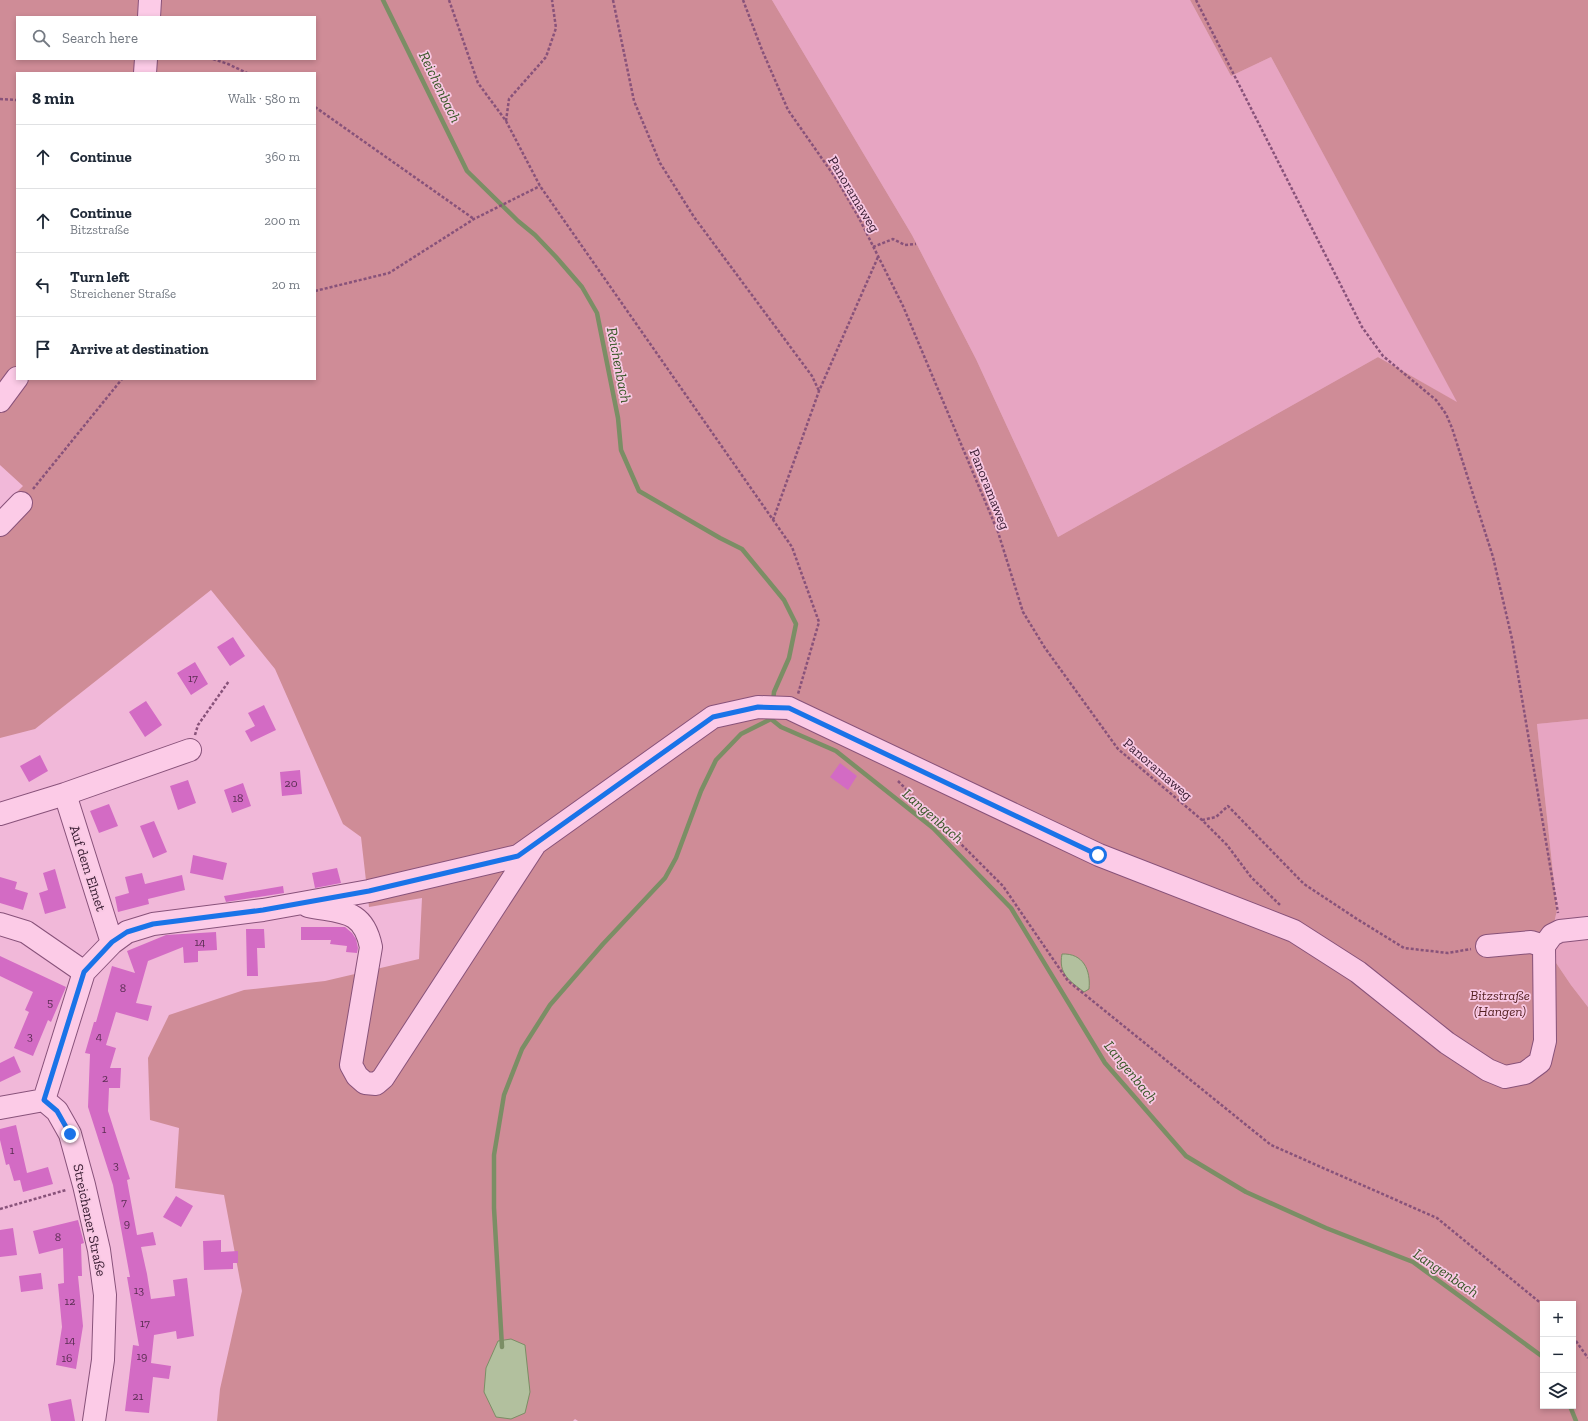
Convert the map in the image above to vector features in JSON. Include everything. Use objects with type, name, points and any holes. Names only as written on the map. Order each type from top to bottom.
[{"type":"street","points":[[149,16],[150,0]]},
{"type":"street","points":[[145,72],[146,60]]},
{"type":"street","points":[[0,401],[16,379]]},
{"type":"street","points":[[0,525],[21,503]]},
{"type":"street","points":[[0,1108],[44,1100],[84,972],[112,942],[127,932],[153,924],[297,904],[369,891],[518,856],[713,717],[758,707],[791,709],[1098,855],[1294,931],[1358,972],[1447,1043],[1488,1070],[1505,1077],[1525,1073],[1540,1062],[1545,1041],[1544,946],[1552,935],[1560,931],[1588,928]]},
{"type":"street","points":[[0,814],[65,794],[190,750]]},
{"type":"street","name":"Auf dem Elmet","points":[[65,794],[112,942]]},
{"type":"street","points":[[297,904],[353,915],[364,925],[371,947],[351,1065],[357,1076],[365,1083],[376,1084],[383,1078],[536,843]]},
{"type":"street","points":[[0,924],[26,932],[84,972]]},
{"type":"street","points":[[1487,946],[1531,942],[1544,946]]},
{"type":"street","name":"Streichener Straße","points":[[44,1100],[57,1111],[70,1134],[100,1250],[105,1295],[103,1360],[94,1421]]},
{"type":"path","points":[[449,0],[478,83],[506,121],[540,186],[792,547],[819,622],[791,709]]},
{"type":"path","points":[[506,121],[509,99],[546,57],[556,28],[552,0]]},
{"type":"path","points":[[614,0],[634,101],[660,163],[694,217],[812,376],[819,391]]},
{"type":"path","name":"Panoramaweg","points":[[743,0],[762,50],[788,110],[837,180],[859,218],[903,306],[998,532],[1023,612],[1045,648],[1118,749],[1202,820],[1227,845],[1251,877],[1291,916],[1294,931]]},
{"type":"path","points":[[1196,0],[1362,327],[1383,356],[1436,400],[1446,414],[1452,428],[1493,557],[1512,639],[1560,931]]},
{"type":"path","points":[[215,60],[245,72]]},
{"type":"path","points":[[0,99],[16,100]]},
{"type":"path","points":[[316,108],[474,219]]},
{"type":"path","points":[[316,291],[389,273],[474,219],[540,186]]},
{"type":"path","points":[[873,247],[893,239],[905,245],[916,244]]},
{"type":"path","points":[[773,520],[819,391],[878,257]]},
{"type":"path","points":[[21,503],[121,380]]},
{"type":"path","points":[[190,750],[198,726],[229,681]]},
{"type":"path","points":[[894,776],[1003,886],[1068,981],[1271,1145],[1437,1218],[1540,1303]]},
{"type":"path","points":[[1202,820],[1216,817],[1228,806],[1304,884],[1404,948],[1448,953],[1487,946]]},
{"type":"path","points":[[0,1209],[84,1185]]},
{"type":"path","points":[[1576,1341],[1588,1358]]},
{"type":"shaded area","points":[[772,0],[1190,0],[1231,76],[1271,57],[1458,403],[1378,357],[1058,537],[976,359],[912,235]]},
{"type":"shaded area","points":[[1588,719],[1588,1007],[1548,951],[1557,910],[1537,724]]},
{"type":"shaded area","points":[[1062,954],[1075,956],[1084,964],[1089,975],[1089,989],[1084,992],[1066,976],[1062,967]]},
{"type":"shaded area","points":[[511,1339],[525,1345],[530,1392],[525,1413],[511,1419],[496,1417],[484,1392],[486,1368],[498,1341]]},
{"type":"green space","name":"Bitzstraße (Hangen)","points":[[0,0],[772,0],[912,235],[976,359],[1058,537],[1378,357],[1457,402],[1271,57],[1231,76],[1190,0],[1588,0],[1588,719],[1537,724],[1557,910],[1548,951],[1588,1007],[1588,1421],[578,1421],[575,1419],[573,1421],[217,1421],[220,1389],[242,1291],[224,1195],[175,1188],[179,1128],[150,1120],[148,1058],[169,1015],[244,990],[325,981],[419,959],[422,898],[369,907],[361,837],[343,824],[275,669],[211,590],[35,729],[0,738],[0,509],[23,486],[0,465]]},
{"type":"building","points":[[233,637],[245,656],[230,666],[217,647]]},
{"type":"building","points":[[195,662],[208,684],[191,695],[177,673]]},
{"type":"building","points":[[146,701],[162,725],[145,737],[129,712]]},
{"type":"building","points":[[264,705],[276,730],[251,742],[245,731],[255,726],[248,713]]},
{"type":"building","points":[[40,755],[48,771],[29,782],[20,766]]},
{"type":"building","points":[[840,763],[857,776],[848,790],[830,777]]},
{"type":"building","points":[[300,770],[302,794],[282,796],[280,772]]},
{"type":"building","points":[[188,780],[196,803],[178,810],[170,786]]},
{"type":"building","points":[[243,783],[251,806],[232,813],[224,790]]},
{"type":"building","points":[[109,804],[118,826],[99,833],[90,811]]},
{"type":"building","points":[[154,821],[167,852],[153,858],[140,826]]},
{"type":"building","points":[[193,855],[227,863],[223,880],[190,873]]},
{"type":"building","points":[[337,868],[341,883],[315,888],[312,873]]},
{"type":"building","points":[[55,869],[66,908],[45,914],[39,893],[48,890],[43,873]]},
{"type":"building","points":[[142,873],[145,884],[182,875],[185,890],[148,899],[149,904],[118,912],[115,897],[129,893],[125,877]]},
{"type":"building","points":[[0,877],[17,882],[15,889],[28,893],[23,910],[0,903]]},
{"type":"building","points":[[283,886],[284,893],[226,902],[224,896]]},
{"type":"building","points":[[301,927],[345,927],[356,939],[358,948],[357,953],[346,952],[347,946],[330,944],[331,940],[301,940]]},
{"type":"building","points":[[246,929],[264,929],[265,948],[257,948],[258,976],[247,976]]},
{"type":"building","points":[[216,932],[217,950],[198,951],[198,962],[184,963],[183,947],[148,961],[136,1003],[152,1006],[148,1021],[116,1012],[106,1045],[116,1048],[110,1068],[121,1068],[120,1088],[109,1088],[108,1111],[130,1179],[127,1180],[137,1235],[153,1232],[156,1245],[141,1247],[151,1299],[175,1296],[173,1280],[187,1278],[194,1336],[177,1339],[176,1331],[154,1335],[151,1363],[171,1366],[169,1379],[153,1377],[149,1413],[125,1411],[133,1345],[139,1346],[127,1277],[130,1277],[113,1185],[88,1107],[90,1054],[85,1053],[94,1022],[96,1022],[112,966],[135,973],[127,951],[166,935]]},
{"type":"building","points":[[0,956],[66,987],[51,1022],[48,1020],[33,1056],[14,1048],[29,1012],[25,1010],[33,992],[0,976]]},
{"type":"building","points":[[14,1056],[21,1072],[0,1082],[0,1063]]},
{"type":"building","points":[[16,1125],[27,1173],[48,1167],[53,1184],[23,1192],[20,1180],[14,1181],[9,1164],[6,1165],[0,1140],[0,1129]]},
{"type":"building","points":[[176,1196],[193,1206],[181,1227],[163,1217]]},
{"type":"building","points":[[78,1220],[84,1243],[81,1244],[82,1276],[78,1276],[83,1326],[76,1369],[56,1365],[62,1327],[58,1284],[64,1283],[63,1248],[39,1254],[33,1231]]},
{"type":"building","points":[[13,1228],[17,1255],[0,1257],[0,1230]]},
{"type":"building","points":[[221,1240],[221,1252],[238,1251],[238,1263],[233,1263],[233,1269],[204,1270],[203,1241]]},
{"type":"building","points":[[41,1273],[43,1289],[21,1292],[19,1276]]},
{"type":"building","points":[[71,1399],[75,1421],[51,1421],[48,1404]]},
{"type":"waterway","name":"Reichenbach","points":[[383,0],[467,171],[518,221],[535,235],[556,257],[582,287],[597,313],[618,418],[621,450],[639,491],[720,538],[742,549],[784,600],[796,624],[789,658],[774,692],[773,702]]},
{"type":"waterway","name":"Langenbach","points":[[771,719],[781,727],[836,751],[933,828],[1011,908],[1105,1063],[1186,1156],[1246,1192],[1326,1228],[1413,1262],[1540,1355]]},
{"type":"waterway","points":[[502,1347],[494,1208],[494,1155],[504,1095],[522,1049],[550,1005],[603,944],[665,878],[676,858],[701,791],[716,760],[741,734],[771,719]]},
{"type":"waterway","name":"Langenbach","points":[[1571,1409],[1576,1421]]},
{"type":"route","points":[[70,1134],[57,1111],[44,1100],[84,972],[112,942],[127,932],[153,924],[263,910],[369,891],[518,856],[713,717],[758,707],[789,708],[1098,855]]}]
